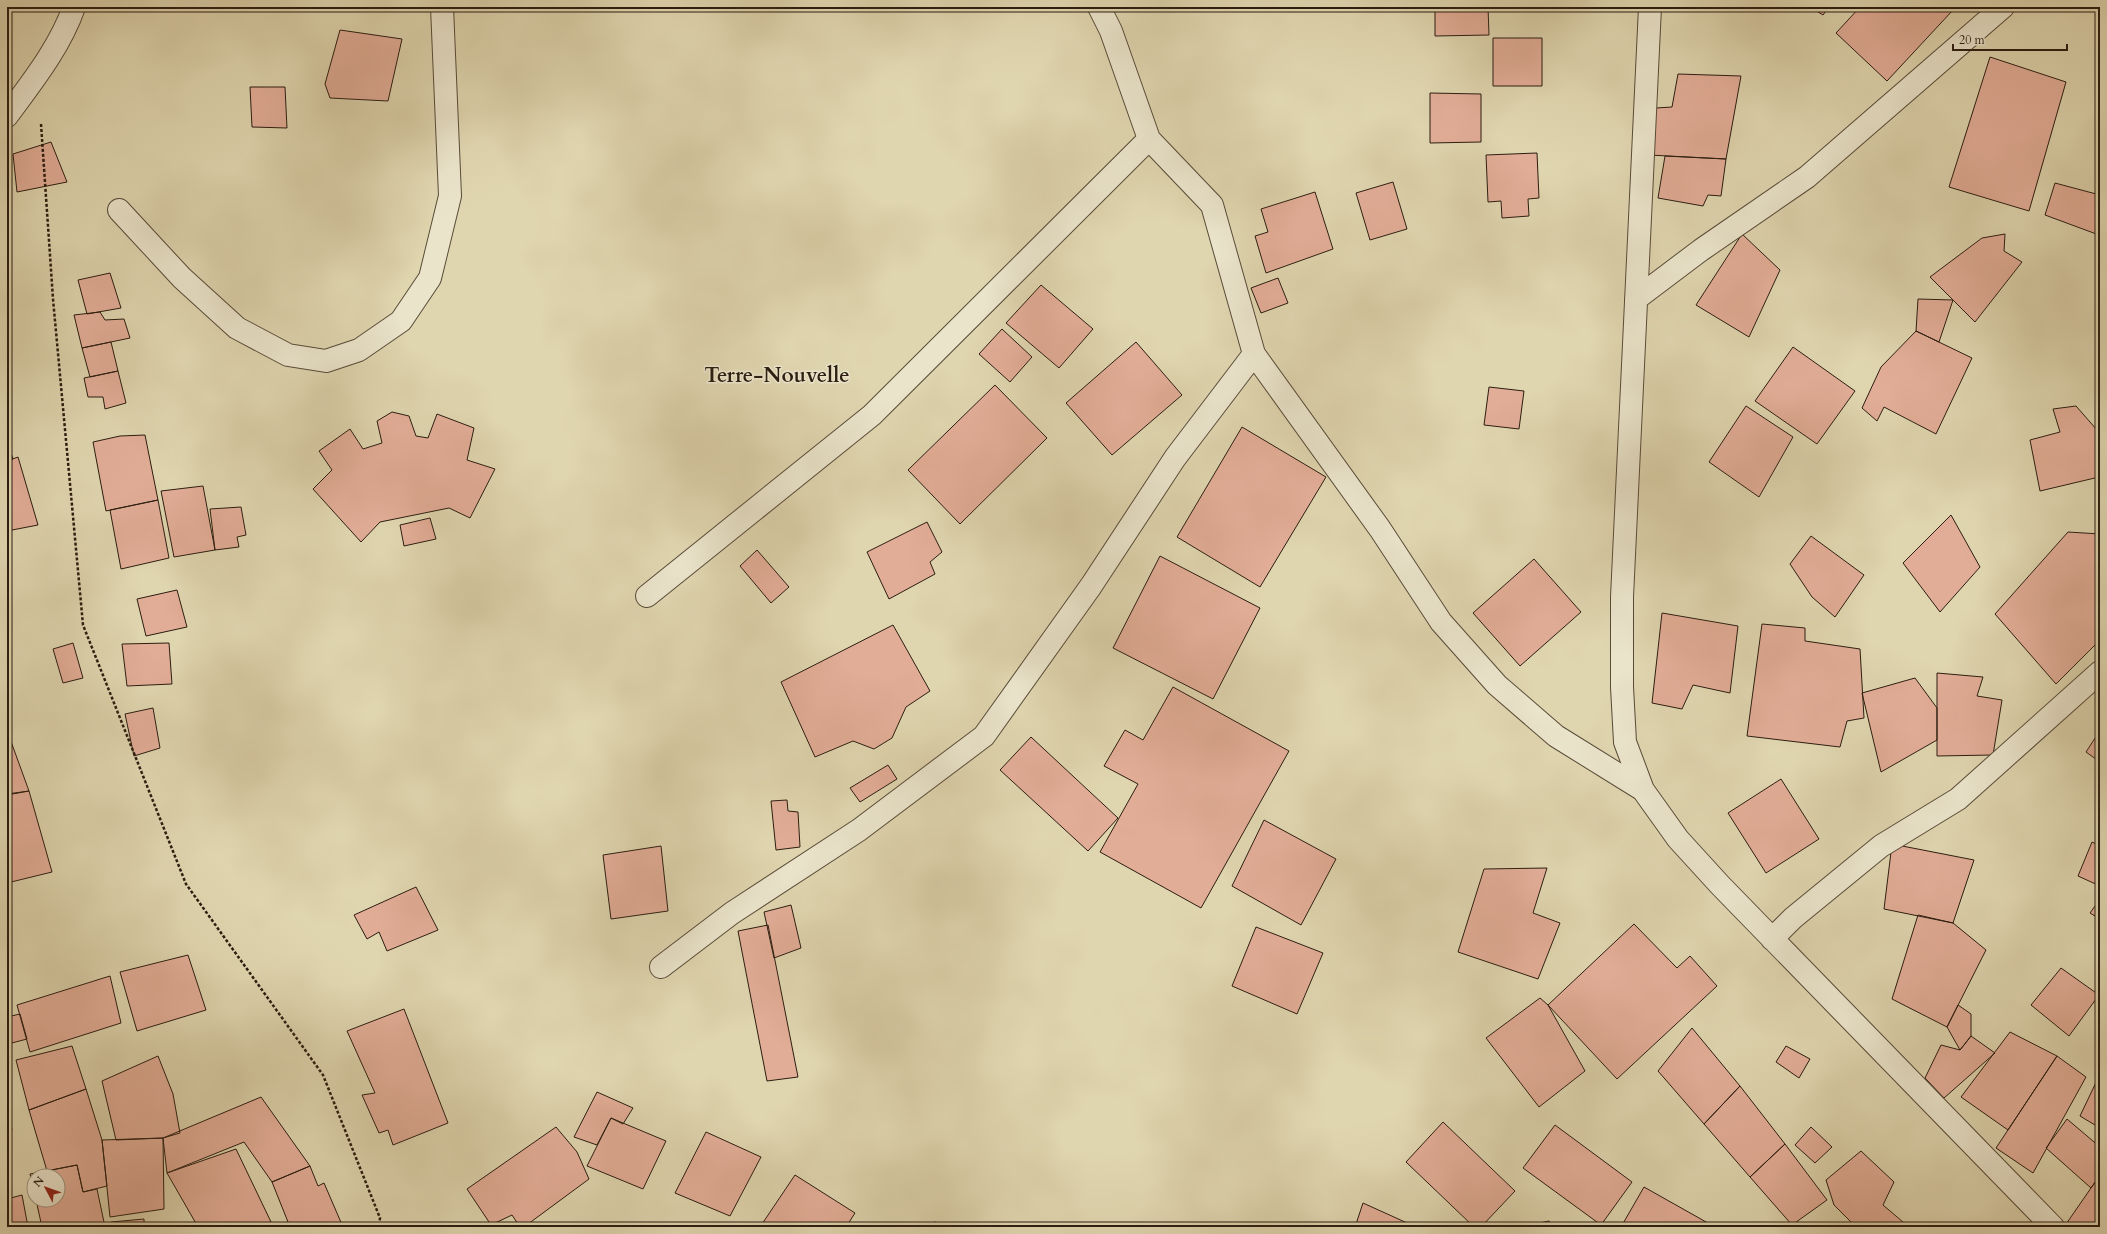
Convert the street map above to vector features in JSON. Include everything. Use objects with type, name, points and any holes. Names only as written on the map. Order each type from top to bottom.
[{"type":"street","points":[[7,116],[38,74],[69,20],[74,7]]},
{"type":"street","points":[[118,210],[182,278],[237,328],[288,355],[326,361],[359,350],[401,321],[430,278],[450,196],[442,7]]},
{"type":"street","points":[[1099,7],[1111,31],[1149,139],[1212,205],[1254,354],[1380,529],[1442,622],[1497,685],[1556,736],[1643,790]]},
{"type":"street","points":[[1650,7],[1622,597],[1622,687],[1625,742],[1643,790],[1678,839],[1772,939],[2053,1227]]},
{"type":"street","points":[[1636,299],[1701,250],[1807,177],[2002,7]]},
{"type":"street","points":[[647,596],[872,416],[1149,139]]},
{"type":"street","points":[[661,967],[732,913],[859,830],[984,736],[1091,586],[1175,458],[1254,354]]},
{"type":"street","points":[[1772,939],[1793,918],[1881,846],[1958,799],[2100,672]]},
{"type":"path","points":[[38,74],[53,299],[83,625],[186,884],[323,1075],[380,1218],[379,1227]]},
{"type":"building","points":[[1435,7],[1488,7],[1489,35],[1435,36]]},
{"type":"building","points":[[1810,7],[1829,7],[1823,15]]},
{"type":"building","points":[[1860,7],[1949,7],[1953,10],[1887,81],[1836,33]]},
{"type":"building","points":[[340,30],[402,39],[388,101],[330,98],[325,84]]},
{"type":"building","points":[[1493,38],[1542,38],[1542,86],[1493,86]]},
{"type":"building","points":[[1990,57],[2066,82],[2029,211],[1949,187]]},
{"type":"building","points":[[1678,74],[1741,76],[1726,159],[1649,155],[1656,108],[1672,107]]},
{"type":"building","points":[[250,87],[285,87],[287,128],[252,127]]},
{"type":"building","points":[[1430,93],[1481,94],[1481,142],[1430,143]]},
{"type":"building","points":[[51,142],[67,182],[17,192],[13,154]]},
{"type":"building","points":[[1537,153],[1539,198],[1528,199],[1529,216],[1502,218],[1501,201],[1488,202],[1486,155]]},
{"type":"building","points":[[1665,156],[1726,159],[1721,196],[1708,195],[1703,206],[1658,198]]},
{"type":"building","points":[[1393,182],[1407,229],[1370,240],[1356,193]]},
{"type":"building","points":[[2055,183],[2100,195],[2100,246],[2096,245],[2099,235],[2045,215]]},
{"type":"building","points":[[1315,192],[1333,249],[1266,273],[1255,236],[1268,232],[1261,209]]},
{"type":"building","points":[[1742,234],[1780,270],[1749,337],[1696,305]]},
{"type":"building","points":[[2005,234],[2004,251],[2022,262],[1975,322],[1930,277],[1982,238]]},
{"type":"building","points":[[110,273],[121,308],[87,314],[78,280]]},
{"type":"building","points":[[1278,278],[1288,303],[1261,313],[1251,288]]},
{"type":"building","points":[[1041,285],[1093,329],[1059,368],[1006,323]]},
{"type":"building","points":[[1918,299],[1953,300],[1939,342],[1916,331]]},
{"type":"building","points":[[100,312],[105,320],[124,319],[130,338],[82,348],[74,315]]},
{"type":"building","points":[[1002,329],[1032,357],[1010,382],[979,354]]},
{"type":"building","points":[[1916,331],[1972,358],[1936,434],[1884,407],[1877,421],[1862,408],[1881,367]]},
{"type":"building","points":[[111,342],[118,371],[90,377],[82,348]]},
{"type":"building","points":[[1136,342],[1182,395],[1112,455],[1066,403]]},
{"type":"building","points":[[1793,347],[1855,391],[1817,444],[1755,401]]},
{"type":"building","points":[[118,371],[126,403],[105,409],[103,397],[88,397],[84,378]]},
{"type":"building","points":[[995,385],[1047,438],[960,524],[908,470]]},
{"type":"building","points":[[1489,387],[1524,391],[1519,429],[1484,425]]},
{"type":"building","points":[[1746,406],[1793,437],[1759,497],[1709,462]]},
{"type":"building","points":[[2076,406],[2097,430],[2099,477],[2040,491],[2030,440],[2060,432],[2053,409]]},
{"type":"building","points":[[392,412],[409,416],[416,436],[428,438],[437,414],[474,428],[467,460],[495,469],[470,518],[449,508],[380,522],[361,542],[313,489],[332,470],[319,451],[350,429],[363,449],[382,443],[377,421]]},
{"type":"building","points":[[1242,427],[1326,477],[1260,587],[1177,537]]},
{"type":"building","points":[[145,435],[158,500],[106,511],[93,442],[120,436]]},
{"type":"building","points":[[7,441],[13,459],[7,461]]},
{"type":"building","points":[[18,457],[38,525],[7,531],[7,461]]},
{"type":"building","points":[[203,486],[215,550],[174,557],[161,491]]},
{"type":"building","points":[[158,500],[169,558],[121,569],[110,510]]},
{"type":"building","points":[[241,507],[246,535],[237,537],[239,547],[215,550],[210,509]]},
{"type":"building","points":[[1951,515],[1980,567],[1940,612],[1903,563]]},
{"type":"building","points":[[430,518],[436,539],[404,546],[400,525]]},
{"type":"building","points":[[927,522],[942,552],[930,562],[935,574],[889,599],[867,552]]},
{"type":"building","points":[[2068,532],[2100,534],[2100,640],[2056,684],[1995,614]]},
{"type":"building","points":[[1811,536],[1864,575],[1835,617],[1812,597],[1790,564]]},
{"type":"building","points":[[757,550],[789,587],[771,603],[740,566]]},
{"type":"building","points":[[1160,556],[1260,608],[1213,699],[1113,648]]},
{"type":"building","points":[[1534,559],[1581,612],[1520,666],[1473,613]]},
{"type":"building","points":[[177,590],[187,627],[146,636],[137,599]]},
{"type":"building","points":[[1662,613],[1738,626],[1730,693],[1693,685],[1682,709],[1652,703]]},
{"type":"building","points":[[1762,624],[1805,628],[1805,641],[1860,649],[1864,718],[1847,721],[1840,747],[1747,736]]},
{"type":"building","points":[[893,625],[930,691],[906,707],[892,738],[874,749],[853,741],[815,757],[781,682]]},
{"type":"building","points":[[73,643],[83,678],[63,683],[53,649]]},
{"type":"building","points":[[169,643],[172,684],[127,686],[122,644]]},
{"type":"building","points":[[1937,673],[1983,677],[1977,696],[2002,700],[1993,755],[1937,756]]},
{"type":"building","points":[[1915,678],[1937,708],[1937,740],[1881,772],[1862,693]]},
{"type":"building","points":[[1173,687],[1289,751],[1201,908],[1100,852],[1138,784],[1104,766],[1125,730],[1143,740]]},
{"type":"building","points":[[153,708],[160,748],[134,756],[125,714]]},
{"type":"building","points":[[2100,732],[2100,762],[2086,752]]},
{"type":"building","points":[[9,736],[29,791],[7,795],[7,737]]},
{"type":"building","points":[[1031,737],[1118,818],[1088,851],[1000,770]]},
{"type":"building","points":[[888,765],[897,779],[860,802],[850,788]]},
{"type":"building","points":[[1781,779],[1819,839],[1766,873],[1728,813]]},
{"type":"building","points":[[29,791],[52,872],[7,883],[7,794]]},
{"type":"building","points":[[787,800],[788,811],[798,812],[800,847],[776,850],[771,801]]},
{"type":"building","points":[[1264,820],[1336,859],[1301,925],[1232,886]]},
{"type":"building","points":[[2092,842],[2100,846],[2100,886],[2078,876]]},
{"type":"building","points":[[1892,844],[1974,860],[1953,923],[1884,909]]},
{"type":"building","points":[[661,846],[668,911],[611,919],[603,855]]},
{"type":"building","points":[[1547,868],[1533,913],[1560,923],[1538,979],[1458,952],[1484,869]]},
{"type":"building","points":[[416,887],[438,930],[387,951],[379,932],[367,939],[354,915]]},
{"type":"building","points":[[2100,899],[2100,919],[2090,913]]},
{"type":"building","points":[[791,905],[801,948],[774,958],[764,912]]},
{"type":"building","points":[[1918,915],[1953,923],[1986,950],[1947,1027],[1892,999]]},
{"type":"building","points":[[1634,924],[1677,968],[1690,956],[1717,986],[1617,1079],[1548,1005]]},
{"type":"building","points":[[768,925],[798,1077],[767,1081],[738,931]]},
{"type":"building","points":[[1256,927],[1323,953],[1297,1014],[1232,986]]},
{"type":"building","points":[[188,955],[206,1010],[137,1031],[120,972]]},
{"type":"building","points":[[2061,968],[2099,995],[2069,1036],[2031,1005]]},
{"type":"building","points":[[110,976],[121,1023],[30,1052],[17,1005]]},
{"type":"building","points":[[1540,998],[1548,1005],[1585,1071],[1539,1107],[1486,1038]]},
{"type":"building","points":[[1958,1005],[1971,1014],[1971,1036],[1960,1050],[1947,1027]]},
{"type":"building","points":[[404,1009],[448,1123],[393,1145],[388,1130],[379,1133],[362,1095],[375,1093],[347,1031]]},
{"type":"building","points":[[20,1014],[27,1039],[8,1044],[7,1017]]},
{"type":"building","points":[[1692,1028],[1740,1086],[1704,1124],[1658,1071]]},
{"type":"building","points":[[2010,1032],[2057,1056],[2008,1130],[1961,1097]]},
{"type":"building","points":[[1971,1036],[1995,1053],[1944,1098],[1925,1078],[1941,1045],[1960,1050]]},
{"type":"building","points":[[72,1046],[86,1089],[29,1110],[16,1060]]},
{"type":"building","points":[[1786,1046],[1810,1059],[1799,1078],[1776,1062]]},
{"type":"building","points":[[158,1056],[173,1094],[180,1133],[163,1138],[116,1140],[102,1081]]},
{"type":"building","points":[[2057,1056],[2086,1077],[2033,1173],[1996,1148]]},
{"type":"building","points":[[2100,1074],[2100,1128],[2080,1116]]},
{"type":"building","points":[[1740,1086],[1785,1144],[1750,1177],[1704,1124]]},
{"type":"building","points":[[86,1089],[102,1140],[107,1186],[83,1192],[77,1165],[62,1168],[46,1168],[29,1110]]},
{"type":"building","points":[[597,1092],[633,1108],[623,1124],[611,1118],[597,1145],[574,1137]]},
{"type":"building","points":[[261,1097],[310,1166],[272,1182],[244,1142],[167,1173],[163,1138]]},
{"type":"building","points":[[7,1108],[12,1130],[7,1132]]},
{"type":"building","points":[[611,1118],[666,1141],[643,1189],[587,1166]]},
{"type":"building","points":[[2067,1119],[2100,1147],[2100,1175],[2091,1188],[2046,1148]]},
{"type":"building","points":[[1443,1122],[1515,1191],[1481,1227],[1474,1227],[1406,1162]]},
{"type":"building","points":[[1555,1125],[1632,1182],[1601,1225],[1523,1168]]},
{"type":"building","points":[[556,1127],[577,1152],[589,1179],[524,1227],[520,1227],[512,1215],[491,1225],[467,1189]]},
{"type":"building","points":[[1811,1127],[1832,1147],[1815,1163],[1795,1145]]},
{"type":"building","points":[[706,1132],[761,1157],[730,1216],[675,1193]]},
{"type":"building","points":[[163,1138],[164,1209],[110,1217],[102,1140]]},
{"type":"building","points":[[1785,1144],[1827,1200],[1792,1225],[1750,1177]]},
{"type":"building","points":[[236,1149],[272,1224],[265,1227],[198,1227],[167,1173]]},
{"type":"building","points":[[1861,1151],[1894,1182],[1883,1205],[1903,1222],[1897,1227],[1856,1227],[1834,1205],[1826,1180]]},
{"type":"building","points":[[77,1165],[83,1192],[97,1189],[105,1227],[42,1227],[38,1208],[66,1208],[66,1168],[61,1168]]},
{"type":"building","points":[[310,1166],[318,1186],[324,1183],[343,1227],[290,1227],[272,1182]]},
{"type":"building","points":[[795,1175],[855,1213],[846,1227],[760,1227]]},
{"type":"building","points":[[2100,1175],[2100,1227],[2064,1227]]},
{"type":"building","points":[[1644,1187],[1715,1227],[1621,1227]]},
{"type":"building","points":[[22,1195],[28,1227],[7,1227],[7,1199]]},
{"type":"building","points":[[1363,1203],[1416,1227],[1355,1227]]},
{"type":"building","points":[[144,1219],[144,1227],[111,1227],[111,1222]]},
{"type":"building","points":[[1549,1221],[1555,1227],[1520,1227]]},
{"type":"building","points":[[934,1222],[959,1227],[933,1227]]},
{"type":"district","name":"Terre-Nouvelle","points":[[777,375]]}]
